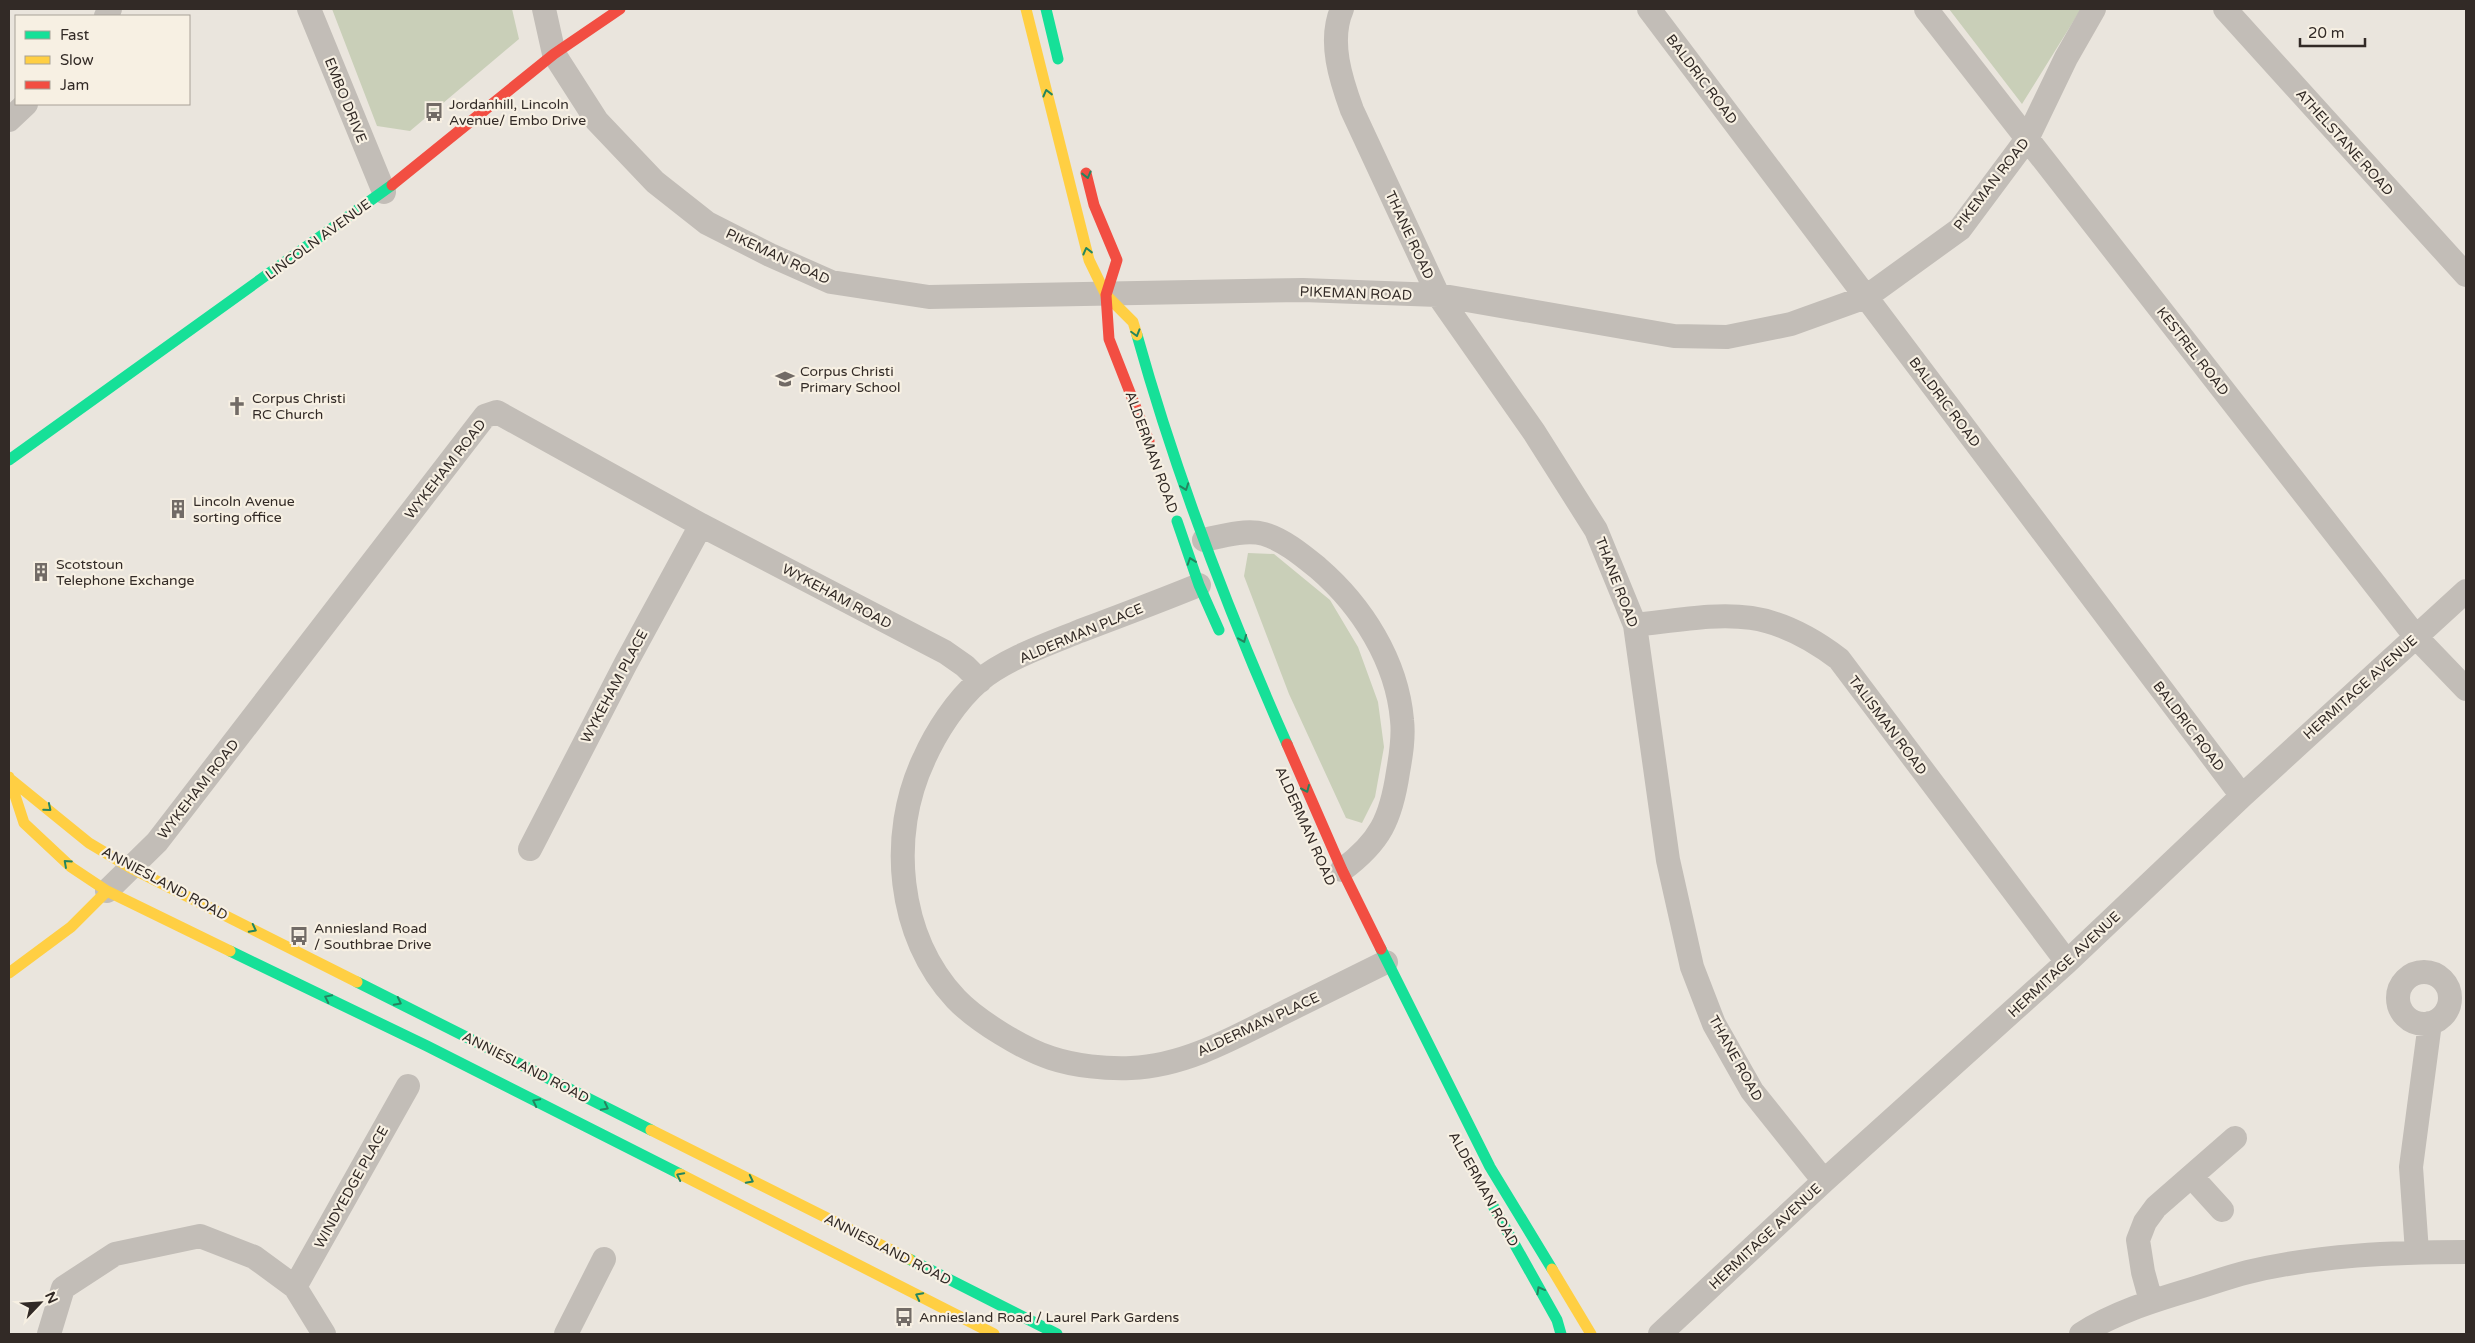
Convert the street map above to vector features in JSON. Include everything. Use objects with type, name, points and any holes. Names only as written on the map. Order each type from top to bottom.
[{"type":"street","name":"EMBO DRIVE","points":[[308,9],[384,192]]},
{"type":"street","points":[[544,9],[554,54]]},
{"type":"street","name":"LINCOLN AVENUE","points":[[9,460],[384,192],[554,54],[620,9]]},
{"type":"street","name":"ALDERMAN ROAD","points":[[1026,9],[1089,260],[1106,295],[1132,322],[1158,411],[1204,540],[1281,732],[1342,870],[1373,968],[1591,1334]]},
{"type":"street","points":[[1046,9],[1060,67]]},
{"type":"street","name":"THANE ROAD","points":[[1342,9],[1336,39],[1341,79],[1352,110],[1438,295],[1534,432],[1596,530],[1635,625],[1668,860],[1692,967],[1714,1024],[1752,1091],[1777,1125],[1824,1181]]},
{"type":"street","name":"BALDRIC ROAD","points":[[1649,9],[2242,796]]},
{"type":"street","name":"KESTREL ROAD","points":[[1926,9],[2416,637],[2466,689]]},
{"type":"street","name":"PIKEMAN ROAD","points":[[554,54],[597,121],[655,182],[707,223],[770,255],[832,282],[930,297],[1303,290],[1438,295],[1674,336],[1727,337],[1791,324],[1866,297],[1960,229],[2027,139],[2066,58],[2094,9]]},
{"type":"street","name":"ATHELSTANE ROAD","points":[[2224,9],[2466,275]]},
{"type":"street","points":[[9,120],[25,105]]},
{"type":"street","name":"ALDERMAN ROAD","points":[[1083,159],[1094,205],[1116,260],[1106,295],[1110,339],[1154,454]]},
{"type":"street","name":"WYKEHAM ROAD","points":[[107,891],[157,842],[486,416],[497,412],[701,524],[944,652],[965,666],[980,681]]},
{"type":"street","name":"ALDERMAN ROAD","points":[[1173,510],[1199,585],[1223,639]]},
{"type":"street","name":"WYKEHAM PLACE","points":[[530,849],[626,663],[701,524]]},
{"type":"street","name":"ALDERMAN ROAD","points":[[1204,540],[1250,532],[1264,534],[1281,542],[1305,558],[1329,578],[1363,617],[1388,664],[1398,691],[1402,721],[1402,752],[1397,782],[1388,816],[1378,837],[1364,854],[1342,870]]},
{"type":"street","name":"ALDERMAN PLACE","points":[[1199,585],[1037,648],[980,681],[954,709],[931,742],[914,780],[906,808],[903,856],[905,897],[914,927],[926,955],[956,1000],[986,1024],[1051,1058],[1104,1067],[1131,1068],[1161,1064],[1202,1051],[1237,1036],[1373,968]]},
{"type":"street","name":"HERMITAGE AVENUE","points":[[1660,1334],[1824,1181],[2068,962],[2242,796],[2466,591]]},
{"type":"street","name":"TALISMAN ROAD","points":[[1635,625],[1725,614],[1758,618],[1787,628],[1817,642],[1839,659],[2068,962]]},
{"type":"street","name":"ANNIESLAND ROAD","points":[[9,777],[89,843],[131,868],[834,1238],[994,1334]]},
{"type":"street","name":"ANNIESLAND ROAD","points":[[9,777],[24,823],[71,868],[107,891],[427,1046],[834,1238],[1057,1334]]},
{"type":"street","points":[[9,974],[71,927],[107,891]]},
{"type":"street","points":[[2417,1252],[2411,1167],[2430,1023]]},
{"type":"street","name":"WINDYEDGE PLACE","points":[[295,1288],[408,1086]]},
{"type":"street","points":[[2151,1301],[2143,1272],[2138,1240],[2145,1222],[2156,1206],[2192,1177],[2235,1138]]},
{"type":"street","points":[[2192,1177],[2222,1210]]},
{"type":"street","name":"ALDERMAN ROAD","points":[[1487,1195],[1557,1320],[1561,1334]]},
{"type":"street","points":[[49,1334],[63,1288],[115,1254],[200,1236],[254,1257],[295,1288],[324,1334]]},
{"type":"street","points":[[2081,1334],[2100,1322],[2151,1301],[2248,1272],[2319,1259],[2417,1252],[2466,1252]]},
{"type":"street","points":[[566,1334],[604,1259]]},
{"type":"green space","points":[[332,9],[512,9],[519,39],[410,131],[377,126]]},
{"type":"green space","points":[[1949,9],[2081,9],[2022,104]]},
{"type":"green space","points":[[1248,553],[1274,554],[1330,600],[1358,647],[1378,702],[1384,747],[1375,797],[1362,823],[1346,818],[1289,694],[1244,576]]},
{"type":"traffic: fast","points":[[1046,9],[1058,59]]},
{"type":"traffic: fast","points":[[9,460],[392,185]]},
{"type":"traffic: fast","points":[[1137,335],[1152,387],[1204,542],[1244,644],[1287,744]]},
{"type":"traffic: fast","points":[[1177,521],[1199,585],[1219,630]]},
{"type":"traffic: fast","points":[[1381,949],[1490,1167],[1552,1269]]},
{"type":"traffic: fast","points":[[230,951],[427,1046],[680,1174]]},
{"type":"traffic: fast","points":[[357,982],[651,1130]]},
{"type":"traffic: fast","points":[[1492,1204],[1557,1320],[1561,1334]]},
{"type":"traffic: fast","points":[[909,1259],[1057,1334]]},
{"type":"traffic: slow","points":[[1026,9],[1089,260],[1106,295],[1133,322],[1137,335]]},
{"type":"traffic: slow","points":[[9,777],[24,823],[71,867],[107,891],[230,951]]},
{"type":"traffic: slow","points":[[9,778],[89,843],[131,868],[357,982]]},
{"type":"traffic: slow","points":[[9,973],[71,927],[107,891]]},
{"type":"traffic: slow","points":[[651,1130],[909,1259]]},
{"type":"traffic: slow","points":[[680,1174],[994,1334]]},
{"type":"traffic: slow","points":[[1552,1269],[1591,1334]]},
{"type":"traffic: jam","points":[[392,185],[554,54],[620,9]]},
{"type":"traffic: jam","points":[[1086,173],[1094,205],[1117,260],[1106,295],[1109,339],[1149,441]]},
{"type":"traffic: jam","points":[[1287,744],[1342,870],[1381,949]]},
{"type":"place","name":"Jordanhill, Lincoln Avenue/ Embo Drive","points":[[434,112]]},
{"type":"place","name":"Corpus Christi Primary School","points":[[785,379]]},
{"type":"place","name":"Corpus Christi RC Church","points":[[237,406]]},
{"type":"place","name":"Lincoln Avenue sorting office","points":[[178,509]]},
{"type":"place","name":"Scotstoun Telephone Exchange","points":[[41,572]]},
{"type":"place","name":"Anniesland Road / Southbrae Drive","points":[[299,936]]},
{"type":"place","name":"Anniesland Road / Laurel Park Gardens","points":[[904,1317]]}]
